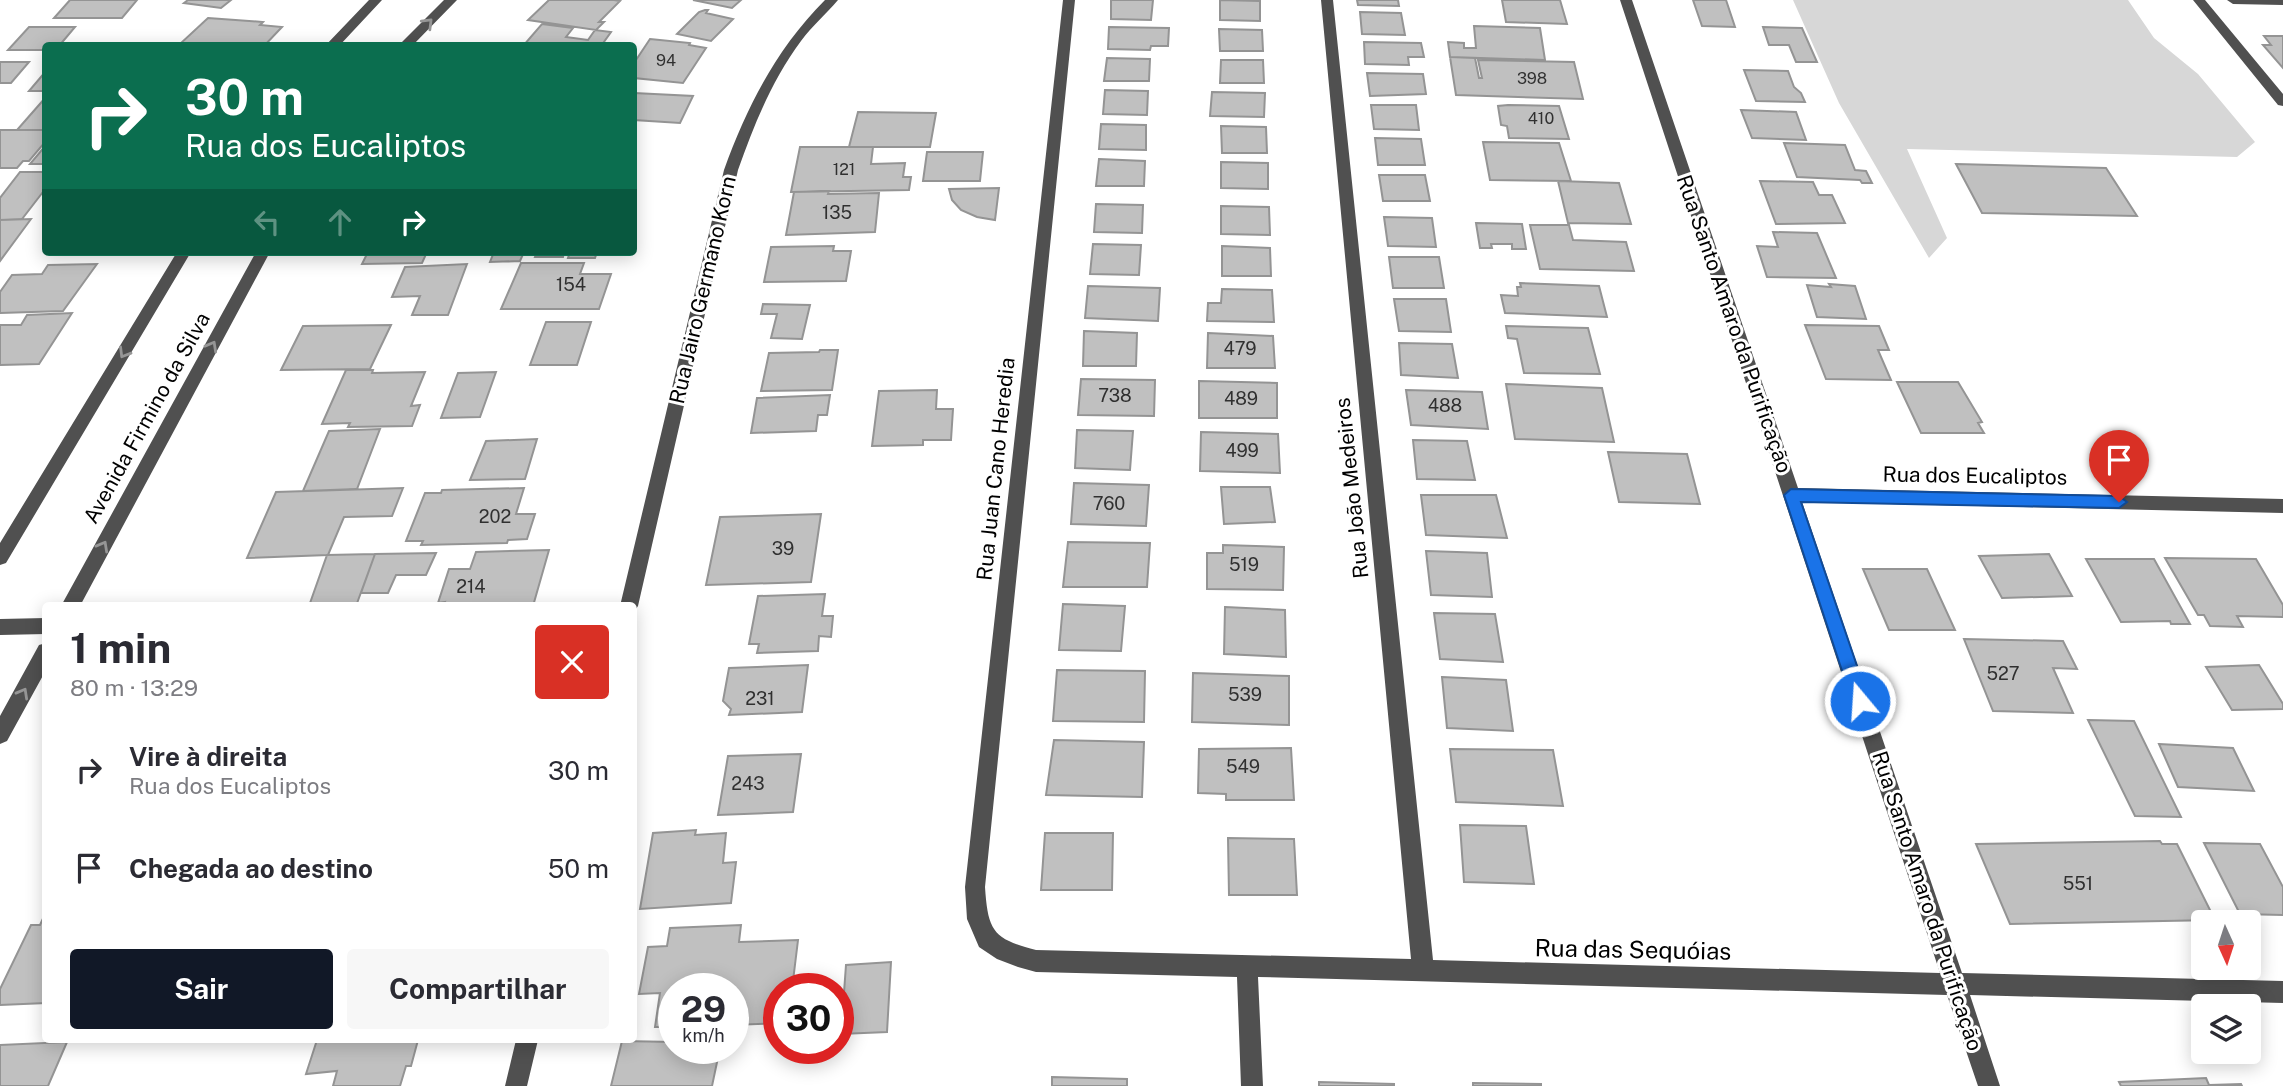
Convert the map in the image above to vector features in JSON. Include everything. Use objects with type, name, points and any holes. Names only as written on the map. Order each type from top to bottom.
[{"type":"street","points":[[335,42],[376,0]]},
{"type":"street","points":[[408,42],[451,0]]},
{"type":"street","name":"Rua Jairo Germano Korn","points":[[630,602],[738,148],[761,94],[787,53],[813,17],[832,0]]},
{"type":"street","name":"Rua Juan Cano Heredia","points":[[985,941],[976,918],[975,887],[1069,0]]},
{"type":"street","name":"Rua João Medeiros","points":[[1327,0],[1423,971]]},
{"type":"street","name":"Rua Santo Amaro da Purificação","points":[[1626,0],[1989,1086]]},
{"type":"street","points":[[2199,0],[2283,102]]},
{"type":"street","points":[[2233,0],[2283,1]]},
{"type":"street","points":[[0,558],[182,256]]},
{"type":"street","name":"Avenida Firmino da Silva","points":[[72,602],[261,256]]},
{"type":"street","name":"Rua dos Eucaliptos","points":[[1791,495],[2283,506]]},
{"type":"street","points":[[0,627],[42,626]]},
{"type":"street","points":[[0,735],[42,658]]},
{"type":"street","name":"Rua das Sequóias","points":[[985,941],[1011,955],[1036,961],[2283,992]]},
{"type":"street","points":[[1247,967],[1252,1086]]},
{"type":"street","points":[[516,1086],[526,1043]]},
{"type":"shaded area","points":[[1793,0],[2128,0],[2154,38],[2198,74],[2255,142],[2237,157],[1907,149],[1947,238],[1929,258],[1839,103]]},
{"type":"building","points":[[70,0],[137,0],[122,18],[54,18]]},
{"type":"building","points":[[188,0],[231,0],[221,8],[184,3]]},
{"type":"building","points":[[549,0],[620,1],[599,22],[604,22],[596,30],[528,20]]},
{"type":"building","points":[[693,0],[741,0],[732,8]]},
{"type":"building","points":[[1111,0],[1153,0],[1151,20],[1111,19]]},
{"type":"building","points":[[1220,0],[1260,1],[1260,21],[1220,20]]},
{"type":"building","points":[[1357,0],[1398,0],[1399,6],[1358,5]]},
{"type":"building","points":[[1502,0],[1560,0],[1567,24],[1506,22]]},
{"type":"building","points":[[1693,0],[1726,0],[1735,27],[1702,26]]},
{"type":"building","points":[[708,10],[706,13],[733,19],[711,41],[677,34],[699,12]]},
{"type":"building","points":[[1360,12],[1401,13],[1405,35],[1362,34]]},
{"type":"building","points":[[208,18],[263,22],[260,25],[282,27],[268,42],[182,42]]},
{"type":"building","points":[[542,24],[573,28],[566,37],[588,40],[595,30],[611,32],[604,42],[526,42]]},
{"type":"building","points":[[1474,26],[1540,28],[1545,60],[1450,57],[1448,42],[1464,43],[1464,48],[1476,48]]},
{"type":"building","points":[[29,27],[75,27],[62,42],[42,42],[42,50],[8,50]]},
{"type":"building","points":[[1109,27],[1169,28],[1168,46],[1151,46],[1150,50],[1108,49]]},
{"type":"building","points":[[1763,27],[1802,28],[1817,62],[1796,62],[1789,45],[1769,45]]},
{"type":"building","points":[[1219,29],[1262,30],[1263,51],[1220,51]]},
{"type":"building","points":[[2264,36],[2283,36],[2283,68],[2263,45],[2271,45]]},
{"type":"building","points":[[650,39],[690,43],[689,45],[706,48],[683,83],[637,78],[637,58]]},
{"type":"building","points":[[1364,42],[1421,43],[1424,57],[1408,57],[1409,65],[1365,64]]},
{"type":"building","points":[[1450,57],[1475,58],[1479,78],[1482,78],[1478,60],[1574,62],[1583,99],[1456,95]]},
{"type":"building","points":[[1107,58],[1150,59],[1149,81],[1104,81]]},
{"type":"building","points":[[1221,60],[1263,60],[1264,83],[1220,83]]},
{"type":"building","points":[[0,62],[29,62],[11,83],[0,83]]},
{"type":"building","points":[[1744,70],[1788,71],[1794,87],[1805,102],[1756,101]]},
{"type":"building","points":[[1367,73],[1423,74],[1426,94],[1370,96]]},
{"type":"building","points":[[42,76],[42,91],[29,91]]},
{"type":"building","points":[[1105,90],[1148,91],[1147,115],[1103,114]]},
{"type":"building","points":[[1212,92],[1265,93],[1264,117],[1210,116]]},
{"type":"building","points":[[637,93],[693,96],[680,123],[637,120]]},
{"type":"building","points":[[42,102],[42,130],[17,130]]},
{"type":"building","points":[[1371,105],[1416,105],[1419,130],[1374,129]]},
{"type":"building","points":[[1498,106],[1559,106],[1569,139],[1509,138],[1507,126],[1501,125]]},
{"type":"building","points":[[1741,110],[1796,112],[1806,140],[1752,138]]},
{"type":"building","points":[[858,112],[936,113],[930,147],[849,147]]},
{"type":"building","points":[[1101,124],[1146,125],[1146,150],[1099,149]]},
{"type":"building","points":[[1221,126],[1266,127],[1267,153],[1222,153]]},
{"type":"building","points":[[0,130],[42,130],[42,146],[29,161],[23,161],[17,168],[0,168]]},
{"type":"building","points":[[1375,138],[1421,139],[1425,165],[1378,165]]},
{"type":"building","points":[[1483,142],[1559,143],[1571,181],[1490,180]]},
{"type":"building","points":[[1784,143],[1845,145],[1855,170],[1866,171],[1872,183],[1797,177]]},
{"type":"building","points":[[800,147],[873,147],[871,164],[905,163],[903,177],[911,177],[909,190],[791,192]]},
{"type":"building","points":[[42,150],[42,164],[30,164]]},
{"type":"building","points":[[927,152],[983,152],[980,181],[923,181]]},
{"type":"building","points":[[1099,159],[1145,161],[1144,186],[1096,186]]},
{"type":"building","points":[[1221,162],[1268,163],[1268,189],[1221,188]]},
{"type":"building","points":[[1956,164],[2106,168],[2137,216],[1982,213]]},
{"type":"building","points":[[20,172],[42,172],[42,193],[22,219],[0,220],[0,198]]},
{"type":"building","points":[[1379,175],[1425,175],[1430,201],[1383,201]]},
{"type":"building","points":[[1558,181],[1619,183],[1631,224],[1568,223]]},
{"type":"building","points":[[1760,181],[1813,182],[1819,195],[1832,195],[1845,223],[1776,224]]},
{"type":"building","points":[[999,188],[995,220],[977,217],[961,210],[952,200],[949,189]]},
{"type":"building","points":[[829,191],[828,194],[879,193],[875,232],[786,235],[794,192]]},
{"type":"building","points":[[1096,204],[1143,205],[1142,233],[1094,232]]},
{"type":"building","points":[[1221,206],[1269,207],[1270,235],[1221,234]]},
{"type":"building","points":[[1384,217],[1432,218],[1436,247],[1388,246]]},
{"type":"building","points":[[31,219],[0,261],[0,220]]},
{"type":"building","points":[[1476,223],[1522,224],[1526,249],[1512,249],[1512,244],[1491,244],[1492,248],[1480,248]]},
{"type":"building","points":[[1530,225],[1569,225],[1573,240],[1626,242],[1634,271],[1540,269]]},
{"type":"building","points":[[1773,232],[1817,233],[1836,278],[1767,277],[1757,246],[1778,247]]},
{"type":"building","points":[[1093,244],[1141,245],[1139,275],[1090,274]]},
{"type":"building","points":[[834,246],[833,251],[851,251],[846,281],[764,282],[771,247]]},
{"type":"building","points":[[1222,246],[1270,248],[1271,276],[1222,276]]},
{"type":"building","points":[[366,256],[425,256],[422,263],[362,264]]},
{"type":"building","points":[[492,256],[522,256],[520,261],[490,262]]},
{"type":"building","points":[[569,256],[596,256],[595,258],[568,258]]},
{"type":"building","points":[[1389,257],[1439,257],[1444,288],[1393,288]]},
{"type":"building","points":[[521,263],[584,263],[580,274],[611,274],[599,309],[501,309]]},
{"type":"building","points":[[97,264],[63,311],[0,313],[0,292],[12,275],[42,274],[48,265]]},
{"type":"building","points":[[467,264],[448,315],[412,315],[420,296],[392,297],[405,267]]},
{"type":"building","points":[[1520,283],[1599,286],[1607,317],[1505,313],[1501,295],[1518,296],[1517,287],[1521,287]]},
{"type":"building","points":[[1829,284],[1855,286],[1866,319],[1817,317],[1807,285],[1831,287]]},
{"type":"building","points":[[1088,286],[1160,288],[1158,321],[1085,318]]},
{"type":"building","points":[[1222,289],[1272,290],[1274,322],[1207,321],[1208,303],[1221,303]]},
{"type":"building","points":[[1394,299],[1446,299],[1451,332],[1399,331]]},
{"type":"building","points":[[763,304],[810,305],[802,339],[771,338],[777,314],[761,314]]},
{"type":"building","points":[[72,313],[39,364],[0,365],[0,325],[21,325],[27,315]]},
{"type":"building","points":[[546,322],[591,322],[577,365],[530,365]]},
{"type":"building","points":[[391,325],[370,369],[281,370],[303,326]]},
{"type":"building","points":[[1805,325],[1879,326],[1889,350],[1878,350],[1891,380],[1826,379]]},
{"type":"building","points":[[1506,326],[1588,328],[1600,374],[1524,373],[1517,339],[1508,338]]},
{"type":"building","points":[[1084,331],[1137,333],[1136,366],[1083,366]]},
{"type":"building","points":[[1208,333],[1273,336],[1275,368],[1207,368]]},
{"type":"building","points":[[1399,343],[1452,344],[1458,378],[1401,375]]},
{"type":"building","points":[[838,350],[832,390],[761,391],[769,353]]},
{"type":"building","points":[[346,370],[373,370],[372,373],[425,372],[411,406],[420,405],[412,426],[348,427],[350,423],[322,424]]},
{"type":"building","points":[[496,372],[480,417],[441,418],[458,373]]},
{"type":"building","points":[[1081,379],[1155,380],[1154,416],[1078,415]]},
{"type":"building","points":[[1199,381],[1277,383],[1277,418],[1199,418]]},
{"type":"building","points":[[1897,382],[1958,382],[1982,422],[1978,423],[1984,433],[1921,433]]},
{"type":"building","points":[[1506,384],[1602,388],[1614,442],[1515,439]]},
{"type":"building","points":[[937,390],[936,409],[953,409],[951,440],[923,440],[923,445],[872,446],[879,391]]},
{"type":"building","points":[[1406,390],[1482,392],[1488,429],[1411,425]]},
{"type":"building","points":[[830,395],[827,415],[818,415],[816,431],[751,433],[757,398]]},
{"type":"building","points":[[380,429],[357,489],[303,491],[329,431]]},
{"type":"building","points":[[1077,430],[1133,431],[1130,470],[1075,468]]},
{"type":"building","points":[[1201,432],[1278,434],[1280,473],[1200,471]]},
{"type":"building","points":[[537,439],[525,479],[470,480],[486,441]]},
{"type":"building","points":[[1413,440],[1467,441],[1475,480],[1417,479]]},
{"type":"building","points":[[1608,452],[1687,454],[1700,504],[1619,502]]},
{"type":"building","points":[[1074,483],[1149,485],[1146,526],[1071,524]]},
{"type":"building","points":[[1221,487],[1270,487],[1275,522],[1224,524]]},
{"type":"building","points":[[403,488],[392,516],[344,517],[328,555],[247,558],[276,492]]},
{"type":"building","points":[[524,488],[516,514],[535,514],[527,539],[508,540],[507,543],[421,545],[423,541],[406,541],[425,493],[441,493],[442,490]]},
{"type":"building","points":[[1421,495],[1496,495],[1507,538],[1426,535]]},
{"type":"building","points":[[821,514],[811,582],[706,585],[720,517]]},
{"type":"building","points":[[1068,542],[1150,543],[1147,587],[1063,587]]},
{"type":"building","points":[[1223,545],[1284,547],[1283,590],[1207,589],[1207,553],[1223,553]]},
{"type":"building","points":[[549,550],[534,602],[438,602],[449,569],[470,569],[476,552]]},
{"type":"building","points":[[1426,551],[1487,553],[1492,597],[1431,595]]},
{"type":"building","points":[[436,553],[426,575],[396,575],[388,593],[361,593],[375,554]]},
{"type":"building","points":[[375,554],[357,602],[310,602],[327,555]]},
{"type":"building","points":[[2049,554],[2072,596],[2002,598],[1979,556]]},
{"type":"building","points":[[2165,558],[2256,559],[2283,605],[2283,617],[2237,616],[2243,627],[2210,626],[2204,615],[2198,615]]},
{"type":"building","points":[[2086,559],[2154,559],[2190,624],[2171,624],[2170,621],[2121,622]]},
{"type":"building","points":[[1863,569],[1927,569],[1955,630],[1889,630]]},
{"type":"building","points":[[825,594],[822,616],[833,616],[831,637],[819,636],[818,651],[757,653],[759,644],[749,644],[758,596]]},
{"type":"building","points":[[1063,604],[1125,606],[1121,651],[1059,650]]},
{"type":"building","points":[[1225,607],[1285,610],[1286,657],[1224,654]]},
{"type":"building","points":[[1434,613],[1495,614],[1503,662],[1440,659]]},
{"type":"building","points":[[1964,639],[2063,641],[2077,669],[2053,668],[2073,713],[1993,711]]},
{"type":"building","points":[[808,665],[802,712],[729,715],[731,709],[723,701],[729,668]]},
{"type":"building","points":[[2259,665],[2283,704],[2283,709],[2232,710],[2206,667]]},
{"type":"building","points":[[1057,670],[1145,671],[1144,722],[1053,721]]},
{"type":"building","points":[[1193,673],[1289,676],[1289,725],[1192,722]]},
{"type":"building","points":[[1442,677],[1506,680],[1513,731],[1447,728]]},
{"type":"building","points":[[2088,720],[2134,721],[2181,817],[2135,816]]},
{"type":"building","points":[[1054,740],[1144,742],[1142,797],[1046,795]]},
{"type":"building","points":[[2159,744],[2233,748],[2254,791],[2178,787]]},
{"type":"building","points":[[1291,748],[1294,800],[1226,800],[1226,794],[1198,793],[1199,749]]},
{"type":"building","points":[[1450,749],[1553,750],[1563,806],[1456,802]]},
{"type":"building","points":[[801,754],[793,812],[718,815],[728,756]]},
{"type":"building","points":[[1460,825],[1526,826],[1534,884],[1464,882]]},
{"type":"building","points":[[696,830],[695,835],[726,833],[723,863],[736,862],[731,903],[640,909],[653,833]]},
{"type":"building","points":[[1045,833],[1113,833],[1112,890],[1041,890]]},
{"type":"building","points":[[1228,838],[1294,839],[1297,895],[1229,895]]},
{"type":"building","points":[[2160,841],[2162,844],[2177,844],[2210,910],[2191,910],[2191,920],[2010,924],[1976,844]]},
{"type":"building","points":[[2204,843],[2260,844],[2283,887],[2283,915],[2261,914],[2261,910],[2238,910]]},
{"type":"building","points":[[42,921],[42,1003],[0,1005],[0,989],[31,925],[40,925]]},
{"type":"building","points":[[741,925],[739,942],[798,940],[794,973],[763,973],[763,1024],[749,1024],[749,973],[658,973],[658,993],[639,994],[648,947],[667,946],[670,928]]},
{"type":"building","points":[[891,962],[887,1032],[854,1033],[854,973],[845,973],[846,965]]},
{"type":"building","points":[[637,1041],[658,1042],[658,1064],[717,1064],[712,1086],[611,1086],[622,1043]]},
{"type":"building","points":[[67,1043],[48,1086],[0,1086],[0,1045]]},
{"type":"building","points":[[316,1043],[417,1043],[411,1066],[406,1066],[400,1086],[333,1086],[337,1071],[306,1074]]},
{"type":"building","points":[[1052,1077],[1127,1079],[1127,1086],[1052,1086]]},
{"type":"building","points":[[2206,1078],[2209,1085],[2242,1086],[2121,1086],[2119,1082]]},
{"type":"building","points":[[1319,1082],[1394,1084],[1394,1086],[1319,1086]]},
{"type":"building","points":[[1473,1083],[1541,1084],[1541,1086],[1473,1086]]},
{"type":"route","points":[[1860,701],[1791,495],[2119,502]]}]
